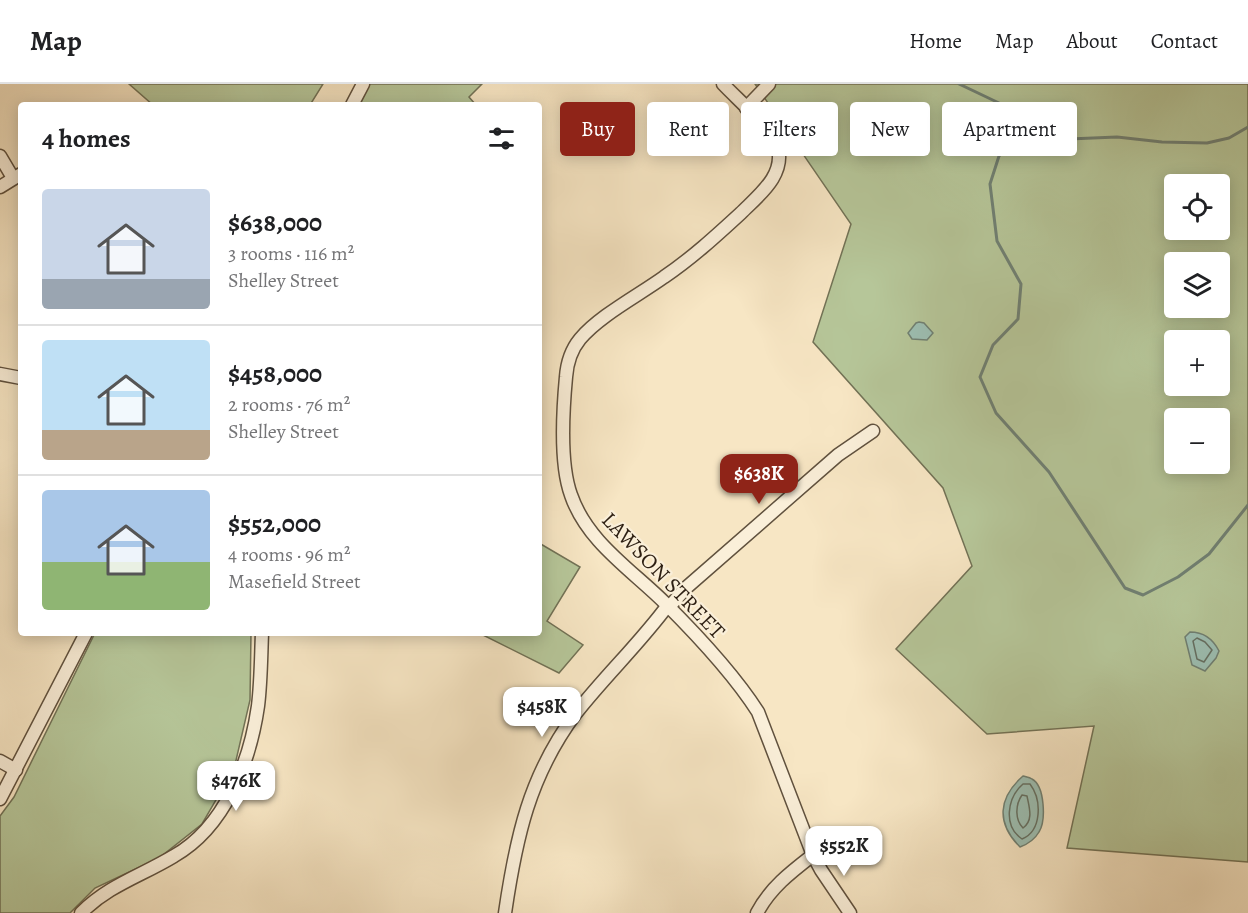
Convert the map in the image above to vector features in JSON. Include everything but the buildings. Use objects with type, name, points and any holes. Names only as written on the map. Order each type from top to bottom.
[{"type":"street","points":[[354,102],[363,84]]},
{"type":"street","name":"LAWSON STREET","points":[[723,84],[741,103]]},
{"type":"street","points":[[752,102],[769,84]]},
{"type":"street","points":[[0,156],[17,176],[0,187]]},
{"type":"street","name":"LAWSON STREET","points":[[778,156],[770,183],[693,256],[578,340],[567,364],[564,390],[565,466],[575,507],[590,531],[669,606],[745,693],[758,712],[813,855],[850,913]]},
{"type":"street","points":[[1,376],[18,378]]},
{"type":"street","points":[[506,913],[514,854],[530,795],[559,738],[577,711],[687,587],[838,455],[873,431]]},
{"type":"street","points":[[0,799],[84,636]]},
{"type":"street","points":[[81,913],[112,887],[186,849],[216,818],[241,769],[252,736],[260,689],[262,636]]},
{"type":"street","points":[[0,761],[16,770]]},
{"type":"street","points":[[757,913],[781,881],[813,855]]},
{"type":"green space","points":[[129,84],[323,84],[312,102],[150,102]]},
{"type":"green space","points":[[367,84],[482,84],[469,97],[473,102],[358,102]]},
{"type":"green space","points":[[755,84],[1248,84],[1248,862],[1067,848],[1094,726],[987,734],[896,649],[972,566],[943,488],[813,342],[851,224],[804,156],[838,156],[838,102],[767,102]]},
{"type":"green space","points":[[542,545],[580,567],[547,621],[583,645],[559,673],[485,636],[542,636]]},
{"type":"green space","points":[[94,636],[251,636],[250,700],[234,769],[202,824],[159,858],[95,888],[70,913],[0,913],[0,816],[14,797]]},
{"type":"water","points":[[919,322],[924,323],[933,333],[927,340],[912,339],[908,333]]},
{"type":"water","points":[[1190,632],[1207,637],[1219,651],[1205,671],[1192,665],[1185,637]]},
{"type":"water","points":[[1023,776],[1031,778],[1040,789],[1043,820],[1037,835],[1020,847],[1007,829],[1003,811],[1009,793]]},
{"type":"waterway","points":[[959,84],[997,102]]},
{"type":"waterway","points":[[1248,127],[1229,138],[1207,143],[1162,142],[1117,137],[1069,139],[1040,135],[1018,139],[999,156],[990,184],[997,241],[1021,284],[1018,319],[993,345],[980,377],[996,413],[1049,472],[1125,588],[1143,595],[1178,577],[1209,554],[1248,505]]}]
